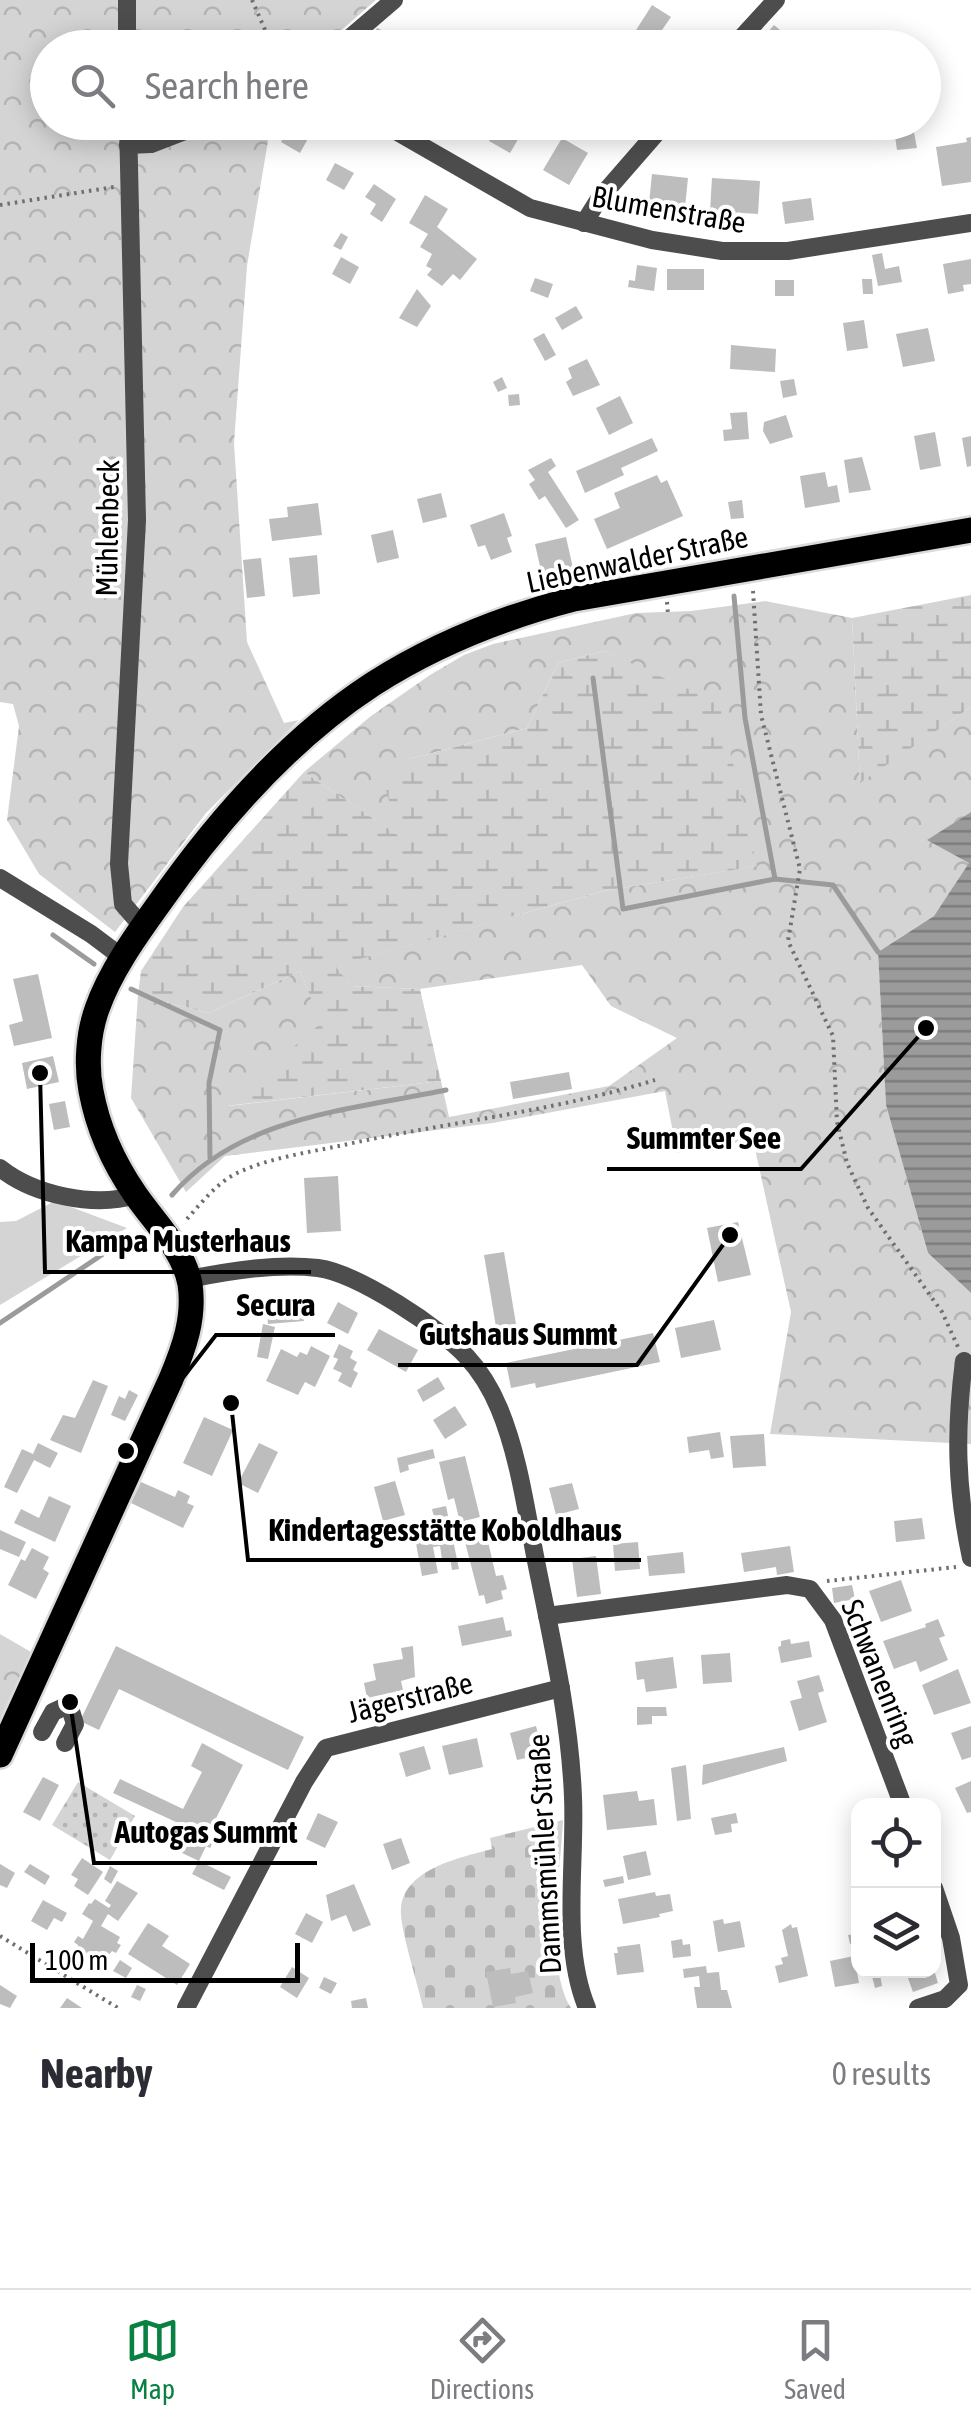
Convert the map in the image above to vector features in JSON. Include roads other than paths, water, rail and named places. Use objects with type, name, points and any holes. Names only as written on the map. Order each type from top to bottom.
[{"type":"main road","name":"Liebenwalder Straße","points":[[0,1755],[184,1347],[191,1317],[189,1279],[167,1237],[136,1195],[106,1143],[90,1087],[90,1039],[96,1012],[142,926],[180,873],[236,806],[313,731],[374,684],[454,640],[533,611],[600,594],[741,576],[971,530]]},
{"type":"street","points":[[127,0],[127,30]]},
{"type":"street","points":[[359,30],[394,0]]},
{"type":"street","points":[[748,30],[776,0]]},
{"type":"street","name":"Mühlenbeck","points":[[128,140],[137,520],[119,864],[123,904],[142,926]]},
{"type":"street","points":[[128,144],[161,140]]},
{"type":"street","name":"Blumenstraße","points":[[411,140],[530,208],[722,252],[788,251],[971,223]]},
{"type":"street","points":[[584,223],[599,199],[650,140]]},
{"type":"street","points":[[0,878],[123,958]]},
{"type":"street","points":[[0,1168],[30,1186],[97,1202],[136,1195]]},
{"type":"street","name":"Dammsmühler Straße","points":[[189,1279],[320,1268],[356,1281],[402,1307],[465,1354],[485,1380],[500,1411],[561,1688],[573,1794],[574,1965],[587,2008]]},
{"type":"street","points":[[964,1361],[956,1428],[962,1517],[971,1558]]},
{"type":"street","name":"Schwanenring","points":[[547,1616],[787,1585],[810,1589],[833,1620],[900,1798]]},
{"type":"street","name":"Jägerstraße","points":[[186,2008],[304,1782],[326,1748],[561,1688]]},
{"type":"street","points":[[42,1732],[53,1712],[64,1707],[71,1710],[74,1724],[65,1743]]},
{"type":"street","points":[[918,2008],[954,2001],[959,1985],[941,1910]]},
{"type":"waterway","points":[[734,596],[745,718],[775,879],[833,885],[878,952]]},
{"type":"waterway","points":[[593,678],[623,909],[775,879]]},
{"type":"waterway","points":[[53,935],[94,964]]},
{"type":"waterway","points":[[131,989],[220,1030],[209,1083],[210,1158]]},
{"type":"waterway","points":[[172,1195],[199,1169],[263,1132],[335,1111],[446,1090]]},
{"type":"waterway","points":[[0,1323],[127,1238]]},
{"type":"place","name":"Summter See","points":[[926,1028]]},
{"type":"place","name":"Kampa Musterhaus","points":[[40,1073]]},
{"type":"place","name":"Gutshaus Summt","points":[[730,1235]]},
{"type":"place","name":"Kindertagesstätte Koboldhaus","points":[[231,1403]]},
{"type":"place","name":"Secura","points":[[126,1451]]},
{"type":"place","name":"Autogas Summt","points":[[70,1702]]}]
